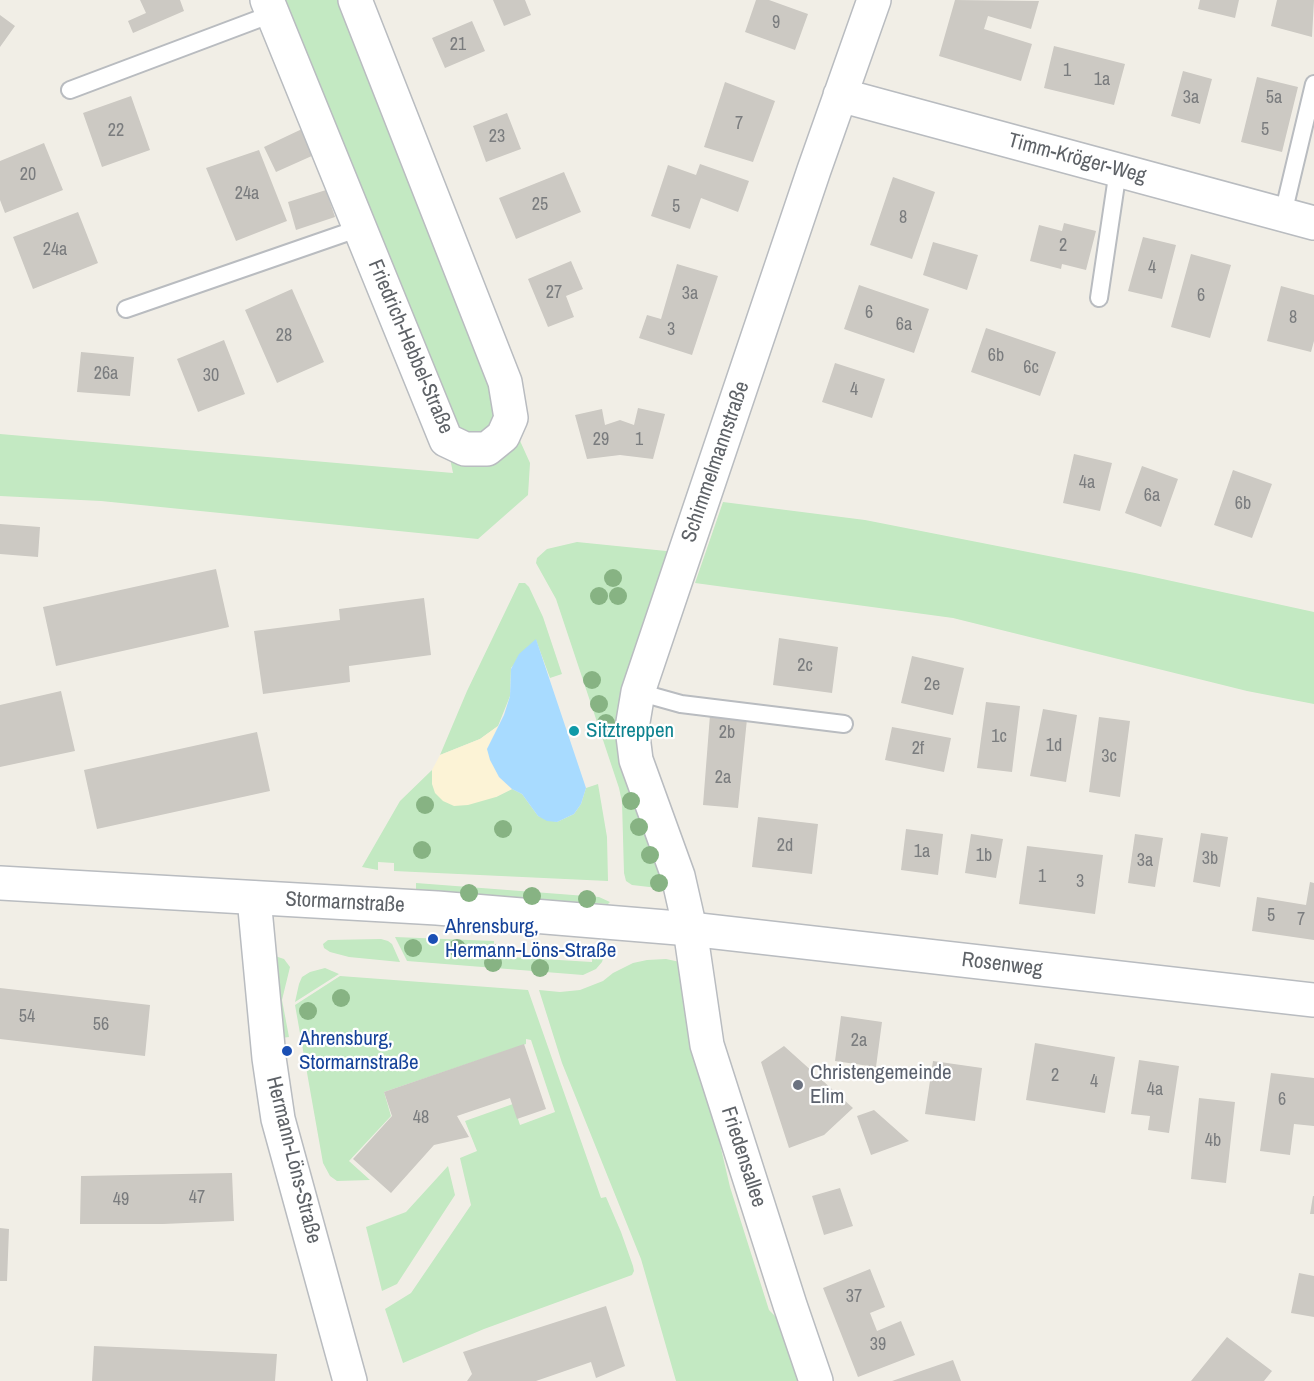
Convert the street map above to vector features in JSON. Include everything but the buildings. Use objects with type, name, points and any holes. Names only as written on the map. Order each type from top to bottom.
[{"type":"street","name":"Friedrich-Hebbel-Straße","points":[[270,4],[446,440],[465,449],[487,449],[503,436],[511,418],[505,382],[356,0]]},
{"type":"street","name":"Schimmelmannstraße","points":[[690,929],[678,876],[636,760],[632,728],[638,692],[874,0]]},
{"type":"street","name":"Timm-Kröger-Weg","points":[[840,96],[1314,223]]},
{"type":"street","name":"Stormarnstraße","points":[[0,883],[437,908],[690,929]]},
{"type":"street","name":"Hermann-Löns-Straße","points":[[254,898],[269,1058],[278,1119],[350,1381]]},
{"type":"street","name":"Rosenweg","points":[[690,929],[1314,1000]]},
{"type":"street","name":"Friedensallee","points":[[690,929],[707,1045],[816,1381]]},
{"type":"lane","points":[[70,90],[270,4]]},
{"type":"lane","points":[[1283,214],[1314,84]]},
{"type":"lane","points":[[1099,298],[1118,170]]},
{"type":"lane","points":[[126,309],[360,228]]},
{"type":"lane","points":[[638,692],[681,704],[844,724]]},
{"type":"green space","points":[[279,0],[344,0],[498,392],[530,463],[528,495],[478,539],[101,501],[0,496],[0,434],[453,473],[438,399]]},
{"type":"green space","points":[[723,502],[865,520],[1135,573],[1314,612],[1314,704],[1247,691],[953,618],[695,583]]},
{"type":"green space","points":[[577,542],[676,552],[635,679],[663,881],[658,888],[632,885],[626,881],[622,802],[619,788],[556,599],[536,563],[537,558],[547,549]]},
{"type":"green space","points":[[519,583],[525,583],[529,587],[543,617],[562,674],[550,678],[536,640],[511,668],[510,696],[498,726],[480,739],[440,755],[467,691]]},
{"type":"green space","points":[[432,770],[432,784],[496,797],[512,789],[522,794],[538,816],[557,822],[574,814],[581,804],[586,788],[598,784],[607,837],[608,881],[394,871],[394,863],[378,862],[378,870],[362,867],[400,801]]},
{"type":"green space","points":[[416,883],[599,897],[610,902],[608,904],[416,893]]},
{"type":"green space","points":[[395,937],[494,941],[493,956],[592,962],[593,948],[606,949],[602,962],[596,969],[583,975],[407,961]]},
{"type":"green space","points":[[381,939],[392,944],[400,962],[349,957],[330,952],[324,948],[323,944],[328,940]]},
{"type":"green space","points":[[275,956],[284,959],[290,967],[282,1000],[289,1037],[281,1038]]},
{"type":"green space","points":[[666,959],[680,962],[730,1187],[769,1310],[783,1324],[803,1381],[676,1381],[641,1259],[562,1063],[539,990],[560,992],[580,990],[603,981],[633,963]]},
{"type":"green space","points":[[325,968],[339,974],[295,1002],[302,977]]},
{"type":"green space","points":[[340,976],[528,990],[601,1198],[606,1197],[621,1232],[633,1266],[632,1275],[484,1329],[403,1363],[385,1309],[411,1293],[471,1205],[460,1158],[477,1151],[465,1121],[513,1104],[520,1125],[555,1112],[531,1040],[526,1039],[526,1044],[384,1092],[391,1116],[349,1161],[370,1180],[337,1181],[330,1176],[323,1163],[295,1005]]},
{"type":"green space","points":[[448,1166],[455,1195],[397,1284],[382,1291],[366,1227],[406,1212]]},
{"type":"sand","points":[[498,726],[487,749],[499,777],[512,789],[496,797],[468,805],[454,806],[443,801],[435,793],[432,784],[432,770],[440,755],[480,739]]},
{"type":"water","points":[[536,639],[586,788],[581,804],[574,814],[557,822],[547,821],[538,816],[522,794],[512,789],[499,777],[487,749],[504,715],[510,696],[511,669],[519,654]]},
{"type":"place","name":"Sitztreppen","points":[[574,731]]},
{"type":"place","name":"Ahrensburg, Hermann-Löns-Straße","points":[[433,939]]},
{"type":"place","name":"Ahrensburg, Stormarnstraße","points":[[287,1051]]},
{"type":"place","name":"Christengemeinde Elim","points":[[798,1085]]}]
